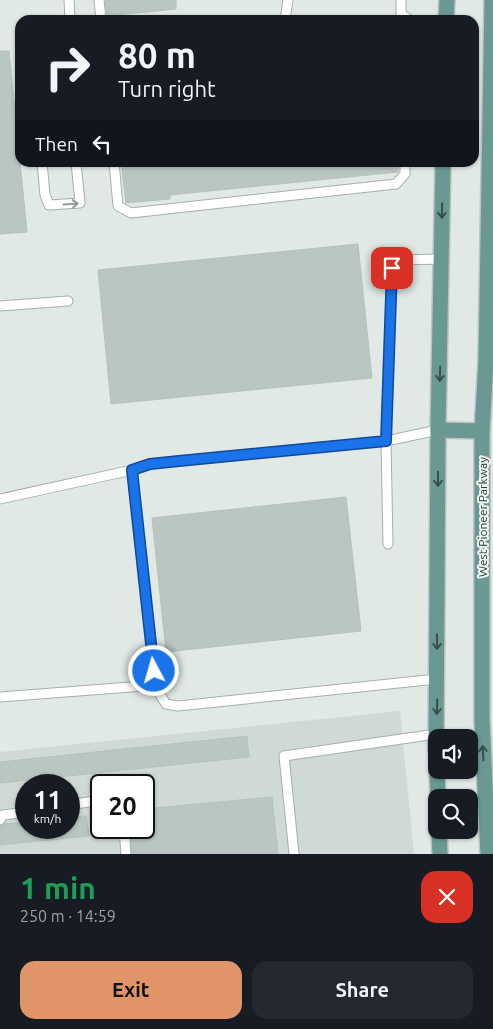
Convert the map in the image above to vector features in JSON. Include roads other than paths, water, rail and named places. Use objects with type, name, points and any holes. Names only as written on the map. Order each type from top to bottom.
[{"type":"main road","points":[[446,15],[447,0]]},
{"type":"main road","name":"West Pioneer Parkway","points":[[488,854],[482,719],[487,537],[482,431],[489,359],[492,0]]},
{"type":"main road","points":[[436,729],[438,430],[443,167]]},
{"type":"main road","points":[[438,430],[482,431]]},
{"type":"main road","points":[[439,839],[440,854]]},
{"type":"lane","points":[[69,0],[70,15]]},
{"type":"lane","points":[[99,0],[100,15]]},
{"type":"lane","points":[[286,15],[288,0]]},
{"type":"lane","points":[[401,0],[402,15]]},
{"type":"lane","points":[[42,167],[45,195],[49,205],[80,203],[76,167]]},
{"type":"lane","points":[[114,167],[118,206],[130,213],[396,184],[405,174],[405,167]]},
{"type":"lane","points":[[388,544],[386,441],[392,268],[399,260],[442,259]]},
{"type":"lane","points":[[0,306],[68,301]]},
{"type":"lane","points":[[0,499],[132,470],[150,464],[386,441],[438,430]]},
{"type":"lane","points":[[132,470],[154,671],[159,693],[166,704],[178,706],[437,678]]},
{"type":"lane","points":[[0,697],[157,685]]},
{"type":"lane","points":[[294,854],[284,756],[428,735]]},
{"type":"lane","points":[[0,820],[3,815],[15,813]]},
{"type":"lane","points":[[125,839],[126,854]]}]
